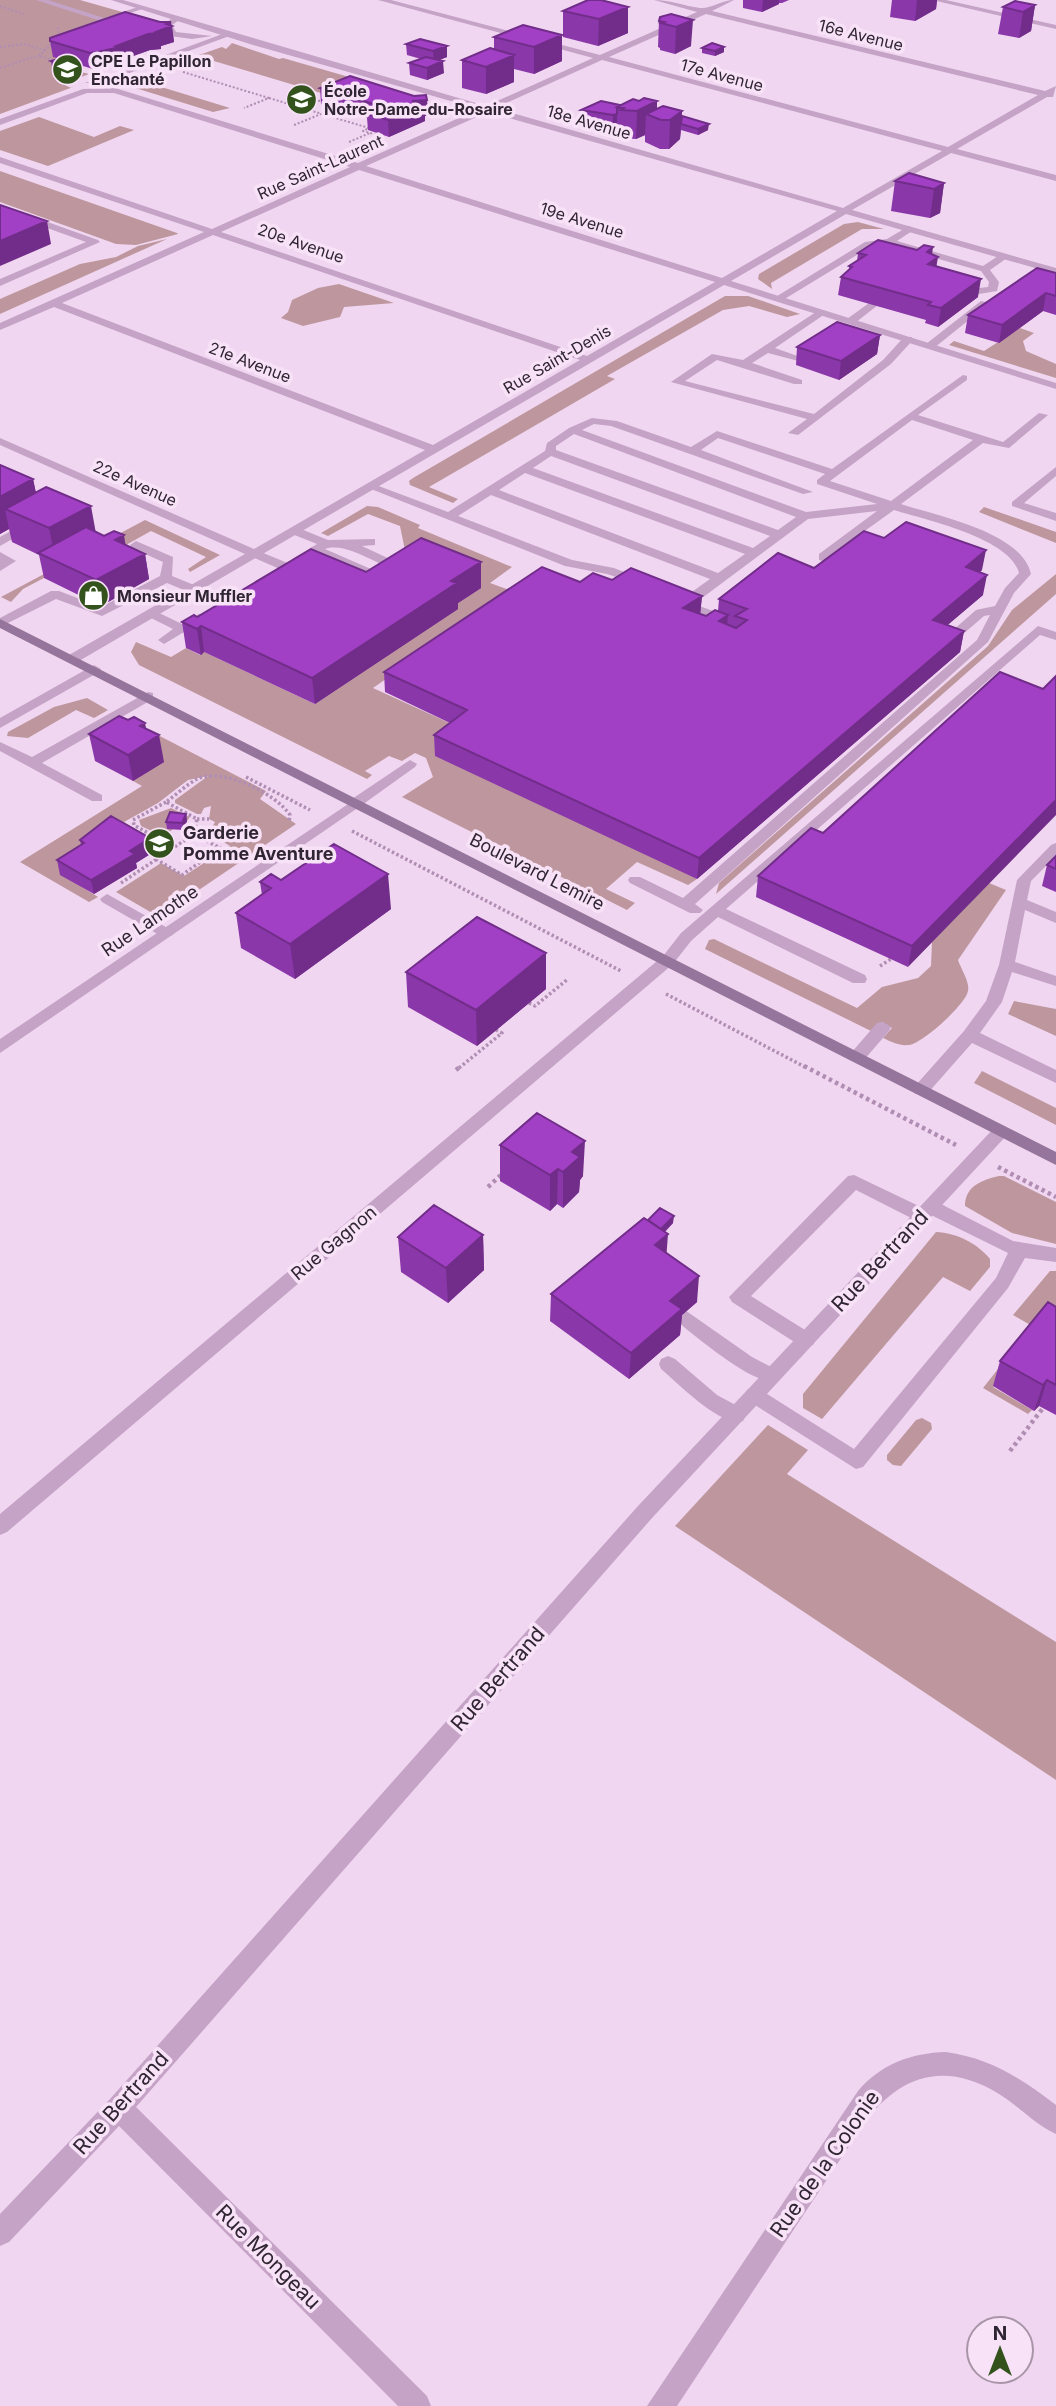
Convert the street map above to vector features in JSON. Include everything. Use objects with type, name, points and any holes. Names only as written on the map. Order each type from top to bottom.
[{"type":"main road","name":"Boulevard Lemire","points":[[1,623],[1056,1158]]},
{"type":"street","points":[[40,0],[104,20]]},
{"type":"street","name":"18e Avenue","points":[[115,0],[488,110],[1056,271]]},
{"type":"street","name":"17e Avenue","points":[[382,0],[1056,178]]},
{"type":"street","name":"16e Avenue","points":[[658,0],[1053,93]]},
{"type":"street","name":"Rue Saint-Laurent","points":[[0,327],[730,0]]},
{"type":"street","points":[[936,0],[1056,27]]},
{"type":"street","points":[[92,24],[141,8]]},
{"type":"street","points":[[177,19],[168,26],[171,32],[178,36],[225,34]]},
{"type":"street","points":[[113,76],[225,34]]},
{"type":"street","name":"19e Avenue","points":[[0,122],[98,89],[115,90],[1056,386]]},
{"type":"street","name":"Rue Saint-Denis","points":[[74,658],[436,450],[949,149],[1053,93]]},
{"type":"street","name":"20e Avenue","points":[[0,160],[590,360]]},
{"type":"street","points":[[0,208],[95,242],[0,283]]},
{"type":"street","points":[[890,242],[909,229]]},
{"type":"street","points":[[779,298],[868,244],[890,242],[984,269],[995,286],[987,291],[943,282]]},
{"type":"street","points":[[914,259],[925,252]]},
{"type":"street","points":[[984,269],[1004,256]]},
{"type":"street","points":[[930,346],[983,305],[989,296],[987,291]]},
{"type":"street","name":"21e Avenue","points":[[54,303],[436,450]]},
{"type":"street","points":[[851,321],[873,305]]},
{"type":"street","points":[[744,364],[823,312]]},
{"type":"street","points":[[792,332],[804,337]]},
{"type":"street","points":[[794,433],[887,362],[908,339]]},
{"type":"street","points":[[766,349],[802,361]]},
{"type":"street","points":[[798,382],[716,356],[676,382],[816,418]]},
{"type":"street","points":[[785,508],[962,378]]},
{"type":"street","points":[[910,416],[1004,446],[1043,415]]},
{"type":"street","points":[[550,453],[551,445],[573,430],[586,422],[601,421],[807,492]]},
{"type":"street","points":[[573,430],[805,516],[895,506]]},
{"type":"street","points":[[692,451],[717,433],[833,473]]},
{"type":"street","points":[[823,557],[895,506],[981,439]]},
{"type":"street","name":"22e Avenue","points":[[0,441],[257,554],[281,573],[321,547]]},
{"type":"street","points":[[449,517],[550,453]]},
{"type":"street","points":[[550,453],[779,535]]},
{"type":"street","points":[[525,469],[754,553]]},
{"type":"street","points":[[1056,470],[1016,504],[1056,517]]},
{"type":"street","points":[[684,905],[982,642],[1009,591],[1023,578],[1025,568],[997,542],[954,532],[895,506],[821,482]]},
{"type":"street","points":[[372,487],[561,565],[610,571],[691,599]]},
{"type":"street","points":[[490,491],[719,578]]},
{"type":"street","points":[[733,630],[707,619],[709,614],[686,605],[805,516]]},
{"type":"street","points":[[0,542],[43,519]]},
{"type":"street","points":[[296,531],[321,547],[393,582]]},
{"type":"street","points":[[321,547],[371,542]]},
{"type":"street","points":[[346,543],[405,569]]},
{"type":"street","points":[[136,545],[169,560],[166,578]]},
{"type":"street","points":[[0,556],[10,561],[0,567]]},
{"type":"street","points":[[166,578],[195,590]]},
{"type":"street","points":[[1,623],[64,593],[98,612],[110,610],[166,578]]},
{"type":"street","points":[[164,640],[216,609]]},
{"type":"street","points":[[942,645],[980,613],[1000,609]]},
{"type":"street","points":[[110,610],[138,622]]},
{"type":"street","points":[[153,614],[183,629]]},
{"type":"street","name":"Rue Gagnon","points":[[0,1526],[668,960],[686,937],[712,913],[1038,630],[1056,636]]},
{"type":"street","points":[[0,724],[94,669]]},
{"type":"street","points":[[32,763],[148,696]]},
{"type":"street","points":[[0,746],[97,798]]},
{"type":"street","name":"Rue Lamothe","points":[[0,1047],[410,764]]},
{"type":"street","points":[[921,1090],[970,1035],[997,995],[1007,965],[1024,880],[1056,848]]},
{"type":"street","points":[[635,880],[684,905],[712,913],[859,979]]},
{"type":"street","points":[[110,894],[166,933]]},
{"type":"street","points":[[1019,902],[1056,918]]},
{"type":"street","points":[[1007,965],[1056,981]]},
{"type":"street","points":[[857,1056],[883,1027]]},
{"type":"street","points":[[970,1035],[1056,1077]]},
{"type":"street","name":"Rue Bertrand","points":[[0,2233],[118,2108],[636,1523],[1001,1131]]},
{"type":"street","points":[[806,1340],[738,1297],[854,1181],[1018,1250],[1056,1255]]},
{"type":"street","points":[[754,1395],[856,1461],[1002,1283],[1015,1263],[1018,1250]]},
{"type":"street","points":[[682,1315],[745,1362],[772,1376]]},
{"type":"street","points":[[668,1364],[710,1400],[736,1415]]},
{"type":"street","name":"Rue de la Colonie","points":[[661,2406],[852,2119],[866,2099],[884,2082],[915,2067],[932,2065],[978,2070],[1008,2085],[1056,2121]]},
{"type":"street","name":"Rue Mongeau","points":[[118,2108],[417,2406]]},
{"type":"path","points":[[0,6],[24,14]]},
{"type":"path","points":[[0,68],[39,56],[55,45],[60,33],[55,25]]},
{"type":"path","points":[[0,47],[24,44],[47,51]]},
{"type":"path","points":[[39,56],[68,65]]},
{"type":"path","points":[[186,65],[174,70],[369,128],[363,131],[382,136]]},
{"type":"path","points":[[216,82],[221,80]]},
{"type":"path","points":[[303,108],[334,95]]},
{"type":"path","points":[[239,110],[269,98]]},
{"type":"path","points":[[174,848],[134,825],[133,820],[141,814],[156,810],[197,780],[221,776],[234,779],[285,808],[290,815],[288,823]]},
{"type":"path","points":[[166,802],[197,819],[209,819]]},
{"type":"path","points":[[110,894],[194,834],[197,819]]},
{"type":"path","points":[[194,834],[234,855],[243,853]]},
{"type":"path","points":[[365,837],[612,966]]},
{"type":"path","points":[[156,859],[182,875],[219,848]]},
{"type":"path","points":[[138,862],[145,867]]},
{"type":"path","points":[[529,1003],[535,1006],[568,979]]},
{"type":"path","points":[[677,1000],[938,1136]]},
{"type":"path","points":[[456,1070],[502,1033],[496,1030]]},
{"type":"path","points":[[488,1187],[511,1166]]},
{"type":"path","points":[[1016,1177],[1056,1198]]},
{"type":"path","points":[[1010,1451],[1043,1408]]},
{"type":"shaded area","points":[[0,0],[80,0],[161,23],[53,62],[61,70],[66,68],[89,74],[63,84],[71,88],[0,114]]},
{"type":"shaded area","points":[[232,43],[279,59],[356,79],[321,93],[207,59],[191,64],[182,61],[222,47],[226,49]]},
{"type":"shaded area","points":[[104,80],[124,83],[85,83]]},
{"type":"shaded area","points":[[145,82],[230,108],[213,112],[132,87]]},
{"type":"shaded area","points":[[39,117],[94,137],[120,126],[134,130],[48,166],[0,150],[0,131]]},
{"type":"shaded area","points":[[0,171],[178,234],[136,245],[116,244],[0,202]]},
{"type":"shaded area","points":[[858,222],[884,229],[862,229],[771,283],[772,289],[758,279],[759,274],[844,224]]},
{"type":"shaded area","points":[[167,239],[0,314],[0,299],[80,264],[116,257],[138,246]]},
{"type":"shaded area","points":[[339,284],[394,303],[344,307],[340,317],[303,326],[281,318],[288,312],[292,300],[318,288]]},
{"type":"shaded area","points":[[725,296],[748,296],[800,314],[787,317],[749,306],[723,310],[607,376],[615,379],[429,487],[458,499],[453,503],[410,485],[409,481],[413,478]]},
{"type":"shaded area","points":[[1020,328],[1034,333],[1023,341],[1026,351],[1056,364],[1056,378],[949,345],[954,341],[984,351]]},
{"type":"shaded area","points":[[367,506],[378,507],[420,525],[418,528],[512,567],[490,583],[512,591],[373,688],[467,731],[697,879],[688,885],[637,862],[606,889],[635,903],[627,910],[402,797],[433,777],[426,758],[415,753],[402,761],[389,756],[365,771],[372,775],[367,779],[139,665],[131,652],[136,642],[171,657],[186,648],[200,655],[204,652],[315,704],[457,609],[407,560],[400,526],[368,514],[328,536],[321,533]]},
{"type":"shaded area","points":[[984,507],[1056,532],[1056,543],[979,512]]},
{"type":"shaded area","points":[[145,520],[220,555],[190,572],[188,569],[206,557],[151,531],[126,545],[114,541],[23,589],[11,602],[1,597]]},
{"type":"shaded area","points":[[1056,574],[1056,594],[716,894],[719,883],[988,646],[1012,610]]},
{"type":"shaded area","points":[[87,698],[108,710],[94,718],[76,710],[28,738],[7,736],[8,732],[54,707]]},
{"type":"shaded area","name":"Garderie Pomme Aventure","points":[[125,718],[266,791],[260,799],[296,824],[159,917],[116,892],[161,863],[184,876],[230,846],[209,833],[215,822],[209,819],[211,806],[197,814],[175,803],[175,800],[208,776],[188,780],[158,803],[124,822],[163,846],[152,853],[61,874],[98,897],[89,902],[20,862],[142,786],[133,781],[163,762],[112,726]]},
{"type":"shaded area","points":[[171,808],[190,817],[187,821],[171,820],[173,829],[167,834],[158,834],[141,826],[139,820]]},
{"type":"shaded area","points":[[989,883],[1006,890],[958,960],[968,984],[968,991],[952,1014],[933,1031],[909,1045],[883,1038],[892,1028],[882,1022],[871,1031],[705,949],[709,940],[714,939],[857,1008],[882,987],[918,978],[931,966],[932,942]]},
{"type":"shaded area","points":[[1014,1001],[1056,1009],[1056,1036],[1008,1014]]},
{"type":"shaded area","points":[[982,1071],[1056,1108],[1056,1125],[974,1083]]},
{"type":"shaded area","points":[[999,1176],[1056,1202],[1056,1244],[1012,1233],[965,1206],[971,1189],[981,1182]]},
{"type":"shaded area","points":[[936,1232],[951,1234],[973,1244],[990,1259],[990,1267],[970,1291],[943,1277],[822,1419],[803,1408],[803,1394]]},
{"type":"shaded area","points":[[1050,1271],[1056,1271],[1056,1338],[993,1387],[1032,1410],[1028,1414],[983,1388],[1032,1326],[1013,1315]]},
{"type":"shaded area","points":[[922,1418],[931,1423],[932,1429],[901,1466],[893,1465],[887,1460],[887,1455],[916,1420]]},
{"type":"shaded area","points":[[768,1425],[808,1450],[787,1474],[1056,1642],[1056,1780],[675,1526]]},
{"type":"building","points":[[588,0],[601,0],[628,7],[599,19],[563,11]]},
{"type":"building","points":[[1015,1],[1035,5],[1023,12],[1003,7]]},
{"type":"building","points":[[125,12],[160,22],[171,22],[166,24],[172,26],[156,32],[159,33],[148,34],[116,46],[120,47],[90,53],[50,41],[50,38]]},
{"type":"building","points":[[671,14],[693,20],[676,27],[659,21],[660,17]]},
{"type":"building","points":[[523,25],[562,35],[534,47],[494,37]]},
{"type":"building","points":[[420,39],[447,46],[433,51],[406,44]]},
{"type":"building","points":[[712,43],[724,47],[715,51],[702,48]]},
{"type":"building","points":[[490,48],[514,55],[486,67],[462,60]]},
{"type":"building","points":[[426,57],[443,61],[427,68],[409,63]]},
{"type":"building","points":[[58,59],[66,62],[60,64],[51,61]]},
{"type":"building","points":[[350,76],[414,96],[426,95],[427,100],[412,101],[424,105],[388,120],[367,114],[383,107],[320,88]]},
{"type":"building","points":[[644,98],[657,101],[637,111],[621,110],[624,108],[617,107],[633,99],[639,101]]},
{"type":"building","points":[[601,101],[620,105],[617,107],[617,114],[581,110]]},
{"type":"building","points":[[663,106],[682,111],[670,120],[661,120],[646,114]]},
{"type":"building","points":[[682,116],[709,124],[698,129],[681,124]]},
{"type":"building","points":[[909,173],[944,183],[934,189],[895,181]]},
{"type":"building","points":[[0,205],[47,221],[0,241]]},
{"type":"building","points":[[878,240],[917,250],[924,245],[933,247],[927,252],[938,257],[928,264],[981,279],[941,308],[928,305],[931,302],[841,277],[852,267],[849,266],[866,255],[858,253]]},
{"type":"building","points":[[1037,268],[1056,273],[1056,296],[1046,293],[1002,325],[968,315]]},
{"type":"building","points":[[837,322],[880,335],[841,361],[797,347]]},
{"type":"building","points":[[0,465],[33,479],[0,497]]},
{"type":"building","points":[[46,487],[91,506],[49,528],[5,509]]},
{"type":"building","points":[[906,522],[986,550],[966,567],[987,575],[933,620],[964,631],[699,858],[434,735],[467,710],[384,672],[542,567],[580,582],[593,573],[612,580],[631,568],[702,596],[683,608],[706,616],[715,610],[728,615],[719,621],[736,628],[747,620],[735,616],[747,609],[719,599],[778,553],[814,568],[864,531],[884,538]]},
{"type":"building","points":[[86,527],[104,536],[114,531],[124,535],[115,540],[145,554],[96,580],[38,553]]},
{"type":"building","points":[[421,538],[481,562],[451,581],[457,583],[312,678],[201,626],[197,629],[182,622],[194,615],[197,617],[311,549],[366,572]]},
{"type":"building","points":[[1000,672],[1043,689],[1056,676],[1056,800],[912,946],[758,876],[811,828],[823,833]]},
{"type":"building","points":[[119,716],[128,720],[134,717],[145,723],[140,726],[159,735],[128,755],[89,734]]},
{"type":"building","points":[[170,812],[186,814],[182,823],[166,822]]},
{"type":"building","points":[[111,816],[150,838],[130,851],[135,854],[91,880],[57,860],[84,843],[80,840]]},
{"type":"building","points":[[334,844],[388,874],[290,944],[236,913],[271,888],[260,882],[271,874],[281,880]]},
{"type":"building","points":[[1056,856],[1056,869],[1047,865]]},
{"type":"building","points":[[477,917],[546,953],[476,1010],[406,972]]},
{"type":"building","points":[[537,1113],[585,1141],[572,1152],[580,1157],[563,1172],[558,1169],[550,1175],[500,1145]]},
{"type":"building","points":[[434,1205],[483,1235],[446,1268],[398,1237]]},
{"type":"building","points":[[660,1208],[674,1216],[661,1229],[648,1220]]},
{"type":"building","points":[[644,1218],[668,1234],[655,1245],[699,1276],[670,1301],[682,1309],[631,1353],[551,1294]]},
{"type":"building","points":[[1048,1302],[1056,1307],[1056,1385],[1047,1380],[1043,1385],[1000,1361]]},
{"type":"place","name":"CPE Le Papillon Enchanté","points":[[68,70]]},
{"type":"place","name":"École Notre-Dame-du-Rosaire","points":[[301,100]]},
{"type":"place","name":"Monsieur Muffler","points":[[94,596]]},
{"type":"place","name":"Garderie Pomme Aventure","points":[[160,843]]}]
